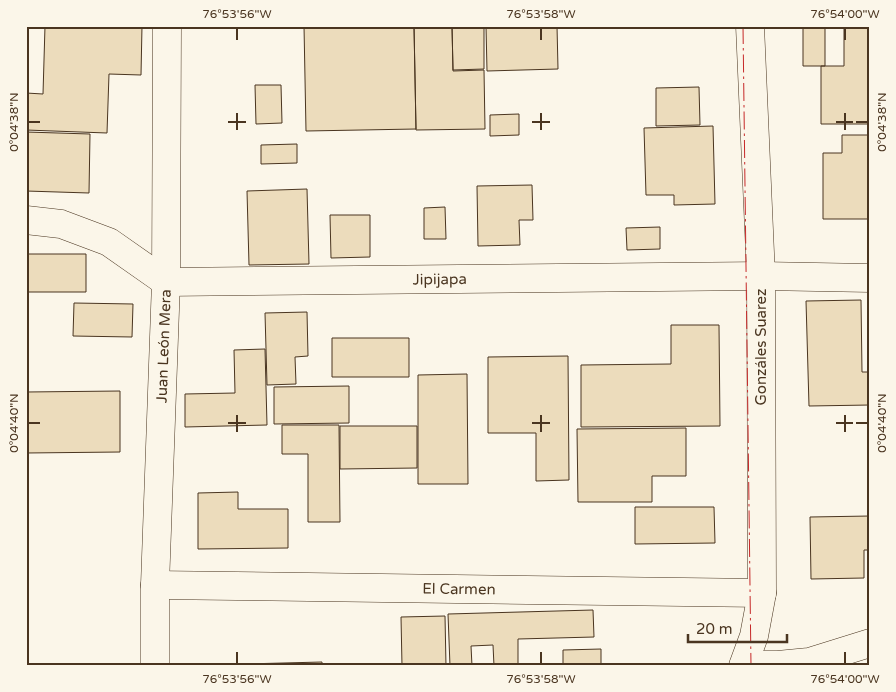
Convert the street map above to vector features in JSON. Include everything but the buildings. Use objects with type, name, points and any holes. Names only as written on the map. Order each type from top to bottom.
[{"type":"street","name":"Juan León Mera","points":[[155,666],[155,585],[166,282],[167,26]]},
{"type":"street","name":"Gonzáles Suarez","points":[[743,665],[754,636],[762,594],[760,276],[750,26]]},
{"type":"street","points":[[26,220],[61,224],[109,242],[166,282]]},
{"type":"street","name":"Jipijapa","points":[[166,282],[760,276],[870,278]]},
{"type":"street","name":"El Carmen","points":[[155,585],[762,594]]},
{"type":"street","points":[[743,665],[778,665],[809,662],[870,643]]},
{"type":"power","points":[[743,26],[751,666]]}]
